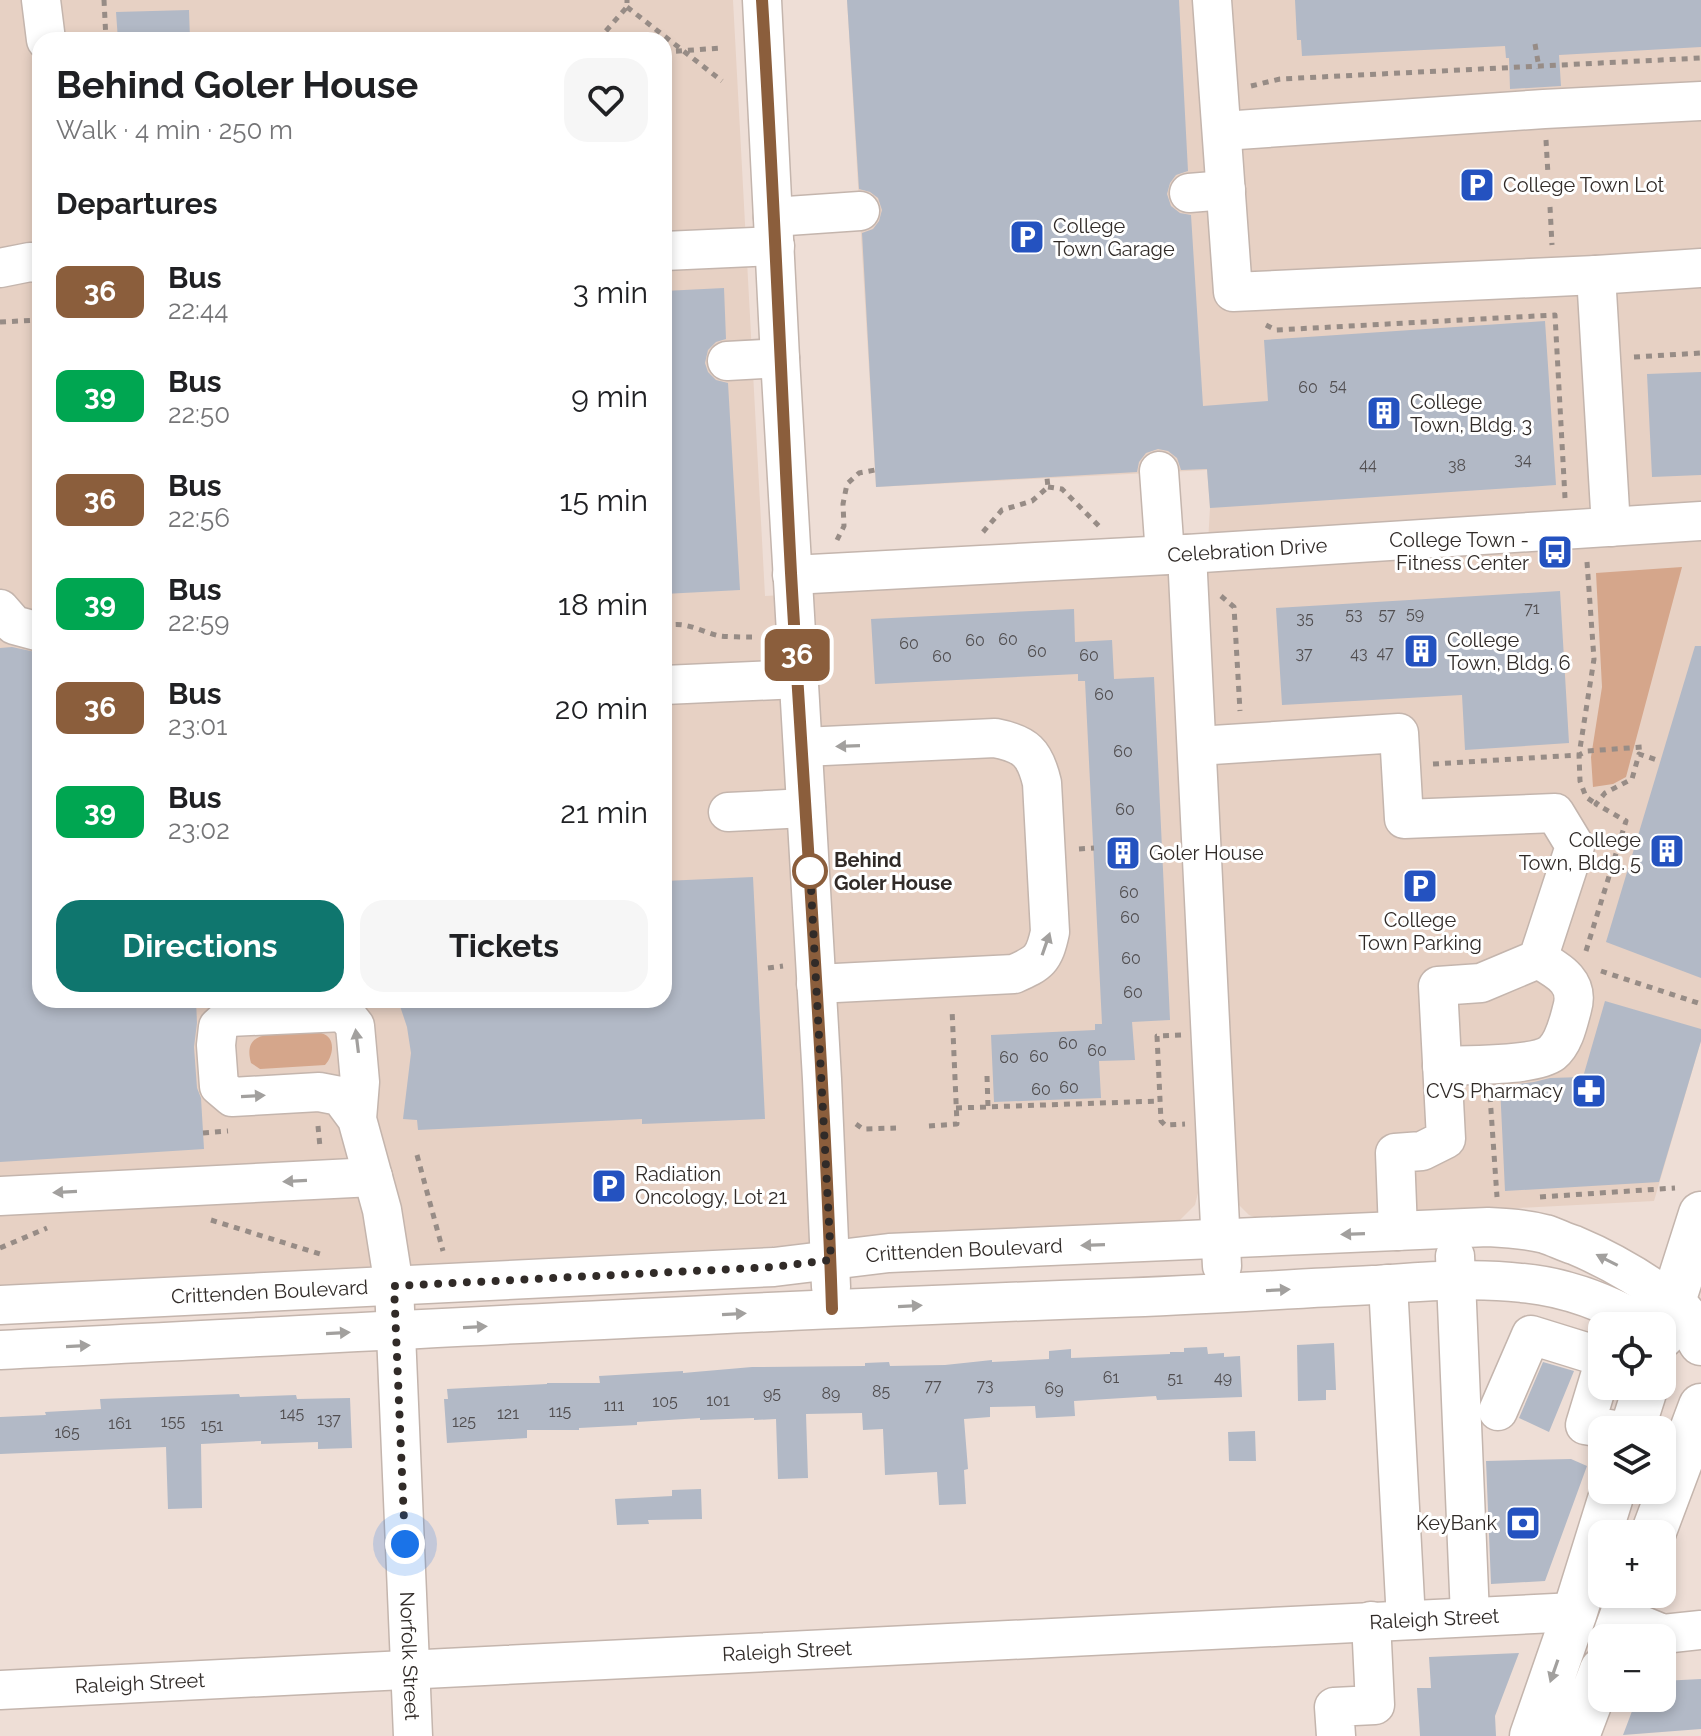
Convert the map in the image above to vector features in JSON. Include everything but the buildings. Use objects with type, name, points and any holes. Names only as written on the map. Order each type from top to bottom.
[{"type":"main road","points":[[1664,1312],[1688,1201]]},
{"type":"main road","points":[[1676,1322],[1687,1319],[1701,1343]]},
{"type":"main road","points":[[1676,1339],[1701,1361]]},
{"type":"main road","points":[[1658,1520],[1701,1406]]},
{"type":"main road","points":[[1532,1736],[1609,1504]]},
{"type":"main road","points":[[1577,1736],[1588,1707]]},
{"type":"street","points":[[41,0],[45,32]]},
{"type":"street","points":[[762,0],[806,808],[802,975],[831,1260],[832,1309]]},
{"type":"street","points":[[1212,0],[1223,131],[1208,192],[1233,292],[1701,268]]},
{"type":"street","points":[[1223,131],[1701,101]]},
{"type":"street","points":[[672,250],[774,232],[860,211]]},
{"type":"street","points":[[0,268],[32,262]]},
{"type":"street","points":[[1596,275],[1611,527]]},
{"type":"street","points":[[727,361],[780,358]]},
{"type":"street","points":[[1159,471],[1176,555],[1197,746],[1223,1292]]},
{"type":"street","name":"Celebration Drive","points":[[792,575],[1176,555],[1701,521]]},
{"type":"street","points":[[0,609],[14,625],[32,630]]},
{"type":"street","points":[[672,685],[799,679]]},
{"type":"street","points":[[1197,746],[1399,733],[1404,819],[1555,813],[1575,846],[1538,959],[1481,983],[1438,986],[1446,1139],[1422,1151],[1395,1153],[1398,1231]]},
{"type":"street","points":[[802,975],[1014,974],[1036,965],[1047,949],[1050,932],[1042,783],[1038,766],[1030,752],[1014,742],[995,738],[803,747]]},
{"type":"street","points":[[728,812],[806,808]]},
{"type":"street","points":[[1442,1066],[1536,1060],[1552,1053],[1564,1037],[1575,998],[1570,981],[1538,959]]},
{"type":"street","name":"Norfolk Street","points":[[357,1119],[382,1210],[394,1286],[413,1736]]},
{"type":"street","points":[[0,1196],[373,1177]]},
{"type":"street","name":"Crittenden Boulevard","points":[[0,1305],[774,1267],[889,1253],[1488,1227],[1547,1234],[1589,1251],[1644,1281],[1656,1312]]},
{"type":"street","points":[[1454,1229],[1470,1616]]},
{"type":"street","points":[[0,1350],[1457,1281],[1523,1283],[1555,1288],[1624,1312]]},
{"type":"street","points":[[1336,1736],[1334,1707],[1375,1705],[1389,1621],[1388,1284]]},
{"type":"street","points":[[1498,1411],[1531,1335],[1588,1353]]},
{"type":"street","points":[[1588,1426],[1585,1425],[1593,1400]]},
{"type":"street","name":"Raleigh Street","points":[[0,1690],[1575,1612]]},
{"type":"street","points":[[1622,1616],[1663,1634],[1701,1630]]},
{"type":"path","points":[[104,0],[106,32]]},
{"type":"path","points":[[604,32],[627,4],[660,32]]},
{"type":"path","points":[[672,42],[722,81]]},
{"type":"path","points":[[1535,44],[1539,70]]},
{"type":"path","points":[[672,52],[721,48]]},
{"type":"path","points":[[1238,88],[1280,79],[1539,70],[1701,58]]},
{"type":"path","points":[[1545,128],[1548,175]]},
{"type":"path","points":[[1550,207],[1552,254]]},
{"type":"path","points":[[1265,325],[1276,330],[1555,315],[1565,492]]},
{"type":"path","points":[[0,322],[32,320]]},
{"type":"path","points":[[1628,357],[1701,353]]},
{"type":"path","points":[[837,541],[844,526],[843,504],[847,484],[859,473],[875,470]]},
{"type":"path","points":[[1047,478],[1048,487]]},
{"type":"path","points":[[983,533],[1002,510],[1032,501],[1048,487],[1062,489],[1100,526]]},
{"type":"path","points":[[1582,964],[1626,821],[1586,797],[1580,781],[1579,755],[1594,659],[1587,561]]},
{"type":"path","points":[[1216,592],[1234,607],[1240,720]]},
{"type":"path","points":[[672,625],[684,625],[720,636],[752,637]]},
{"type":"path","points":[[1424,765],[1579,755],[1587,751],[1642,747]]},
{"type":"path","points":[[1596,804],[1605,793],[1632,779],[1639,754],[1660,761]]},
{"type":"path","points":[[1075,849],[1094,848]]},
{"type":"path","points":[[768,968],[802,975]]},
{"type":"path","points":[[1597,969],[1701,1004]]},
{"type":"path","points":[[929,1126],[957,1124],[951,1002]]},
{"type":"path","points":[[1188,1032],[1157,1036],[1161,1121],[1165,1125],[1189,1123]]},
{"type":"path","points":[[987,1076],[988,1107]]},
{"type":"path","points":[[1490,1090],[1497,1200]]},
{"type":"path","points":[[956,1108],[1160,1101]]},
{"type":"path","points":[[855,1123],[863,1129],[896,1128]]},
{"type":"path","points":[[304,1127],[319,1126],[321,1153]]},
{"type":"path","points":[[203,1133],[231,1131]]},
{"type":"path","points":[[417,1155],[444,1253],[443,1262]]},
{"type":"path","points":[[1526,1198],[1688,1201]]},
{"type":"path","points":[[198,1216],[332,1258]]},
{"type":"path","points":[[0,1248],[53,1226]]},
{"type":"shaded area","points":[[0,0],[733,0],[765,596],[1168,572],[1198,1193],[1195,1205],[1177,1223],[1166,1227],[0,1285]]},
{"type":"shaded area","points":[[847,0],[1701,0],[1701,1041],[1654,1201],[1264,1221],[1249,1215],[1237,1203],[1205,594],[1210,508],[1207,470],[876,487]]},
{"type":"shaded area","points":[[1682,567],[1626,777],[1613,784],[1593,787],[1591,757],[1602,687],[1596,573]]},
{"type":"shaded area","points":[[264,1035],[326,1035],[332,1048],[325,1065],[260,1069],[251,1063],[249,1053],[253,1041]]},
{"type":"bus line","name":"36","points":[[762,0],[832,1309]]},
{"type":"place","name":"College Town Lot","points":[[1477,185]]},
{"type":"place","name":"College Town Garage","points":[[1027,237]]},
{"type":"place","name":"College Town, Bldg. 3","points":[[1384,413]]},
{"type":"place","name":"College Town - Fitness Center","points":[[1555,552]]},
{"type":"place","name":"College Town, Bldg. 6","points":[[1421,651]]},
{"type":"place","name":"College Town, Bldg. 5","points":[[1667,851]]},
{"type":"place","name":"Goler House","points":[[1123,853]]},
{"type":"place","name":"Behind Goler House","points":[[810,871]]},
{"type":"place","name":"College Town Parking","points":[[1420,886]]},
{"type":"place","name":"CVS Pharmacy","points":[[1589,1091]]},
{"type":"place","name":"Radiation Oncology, Lot 21","points":[[609,1186]]},
{"type":"place","name":"KeyBank","points":[[1523,1523]]},
{"type":"route","points":[[405,1544],[394,1286],[774,1267],[831,1260],[810,871]]}]
